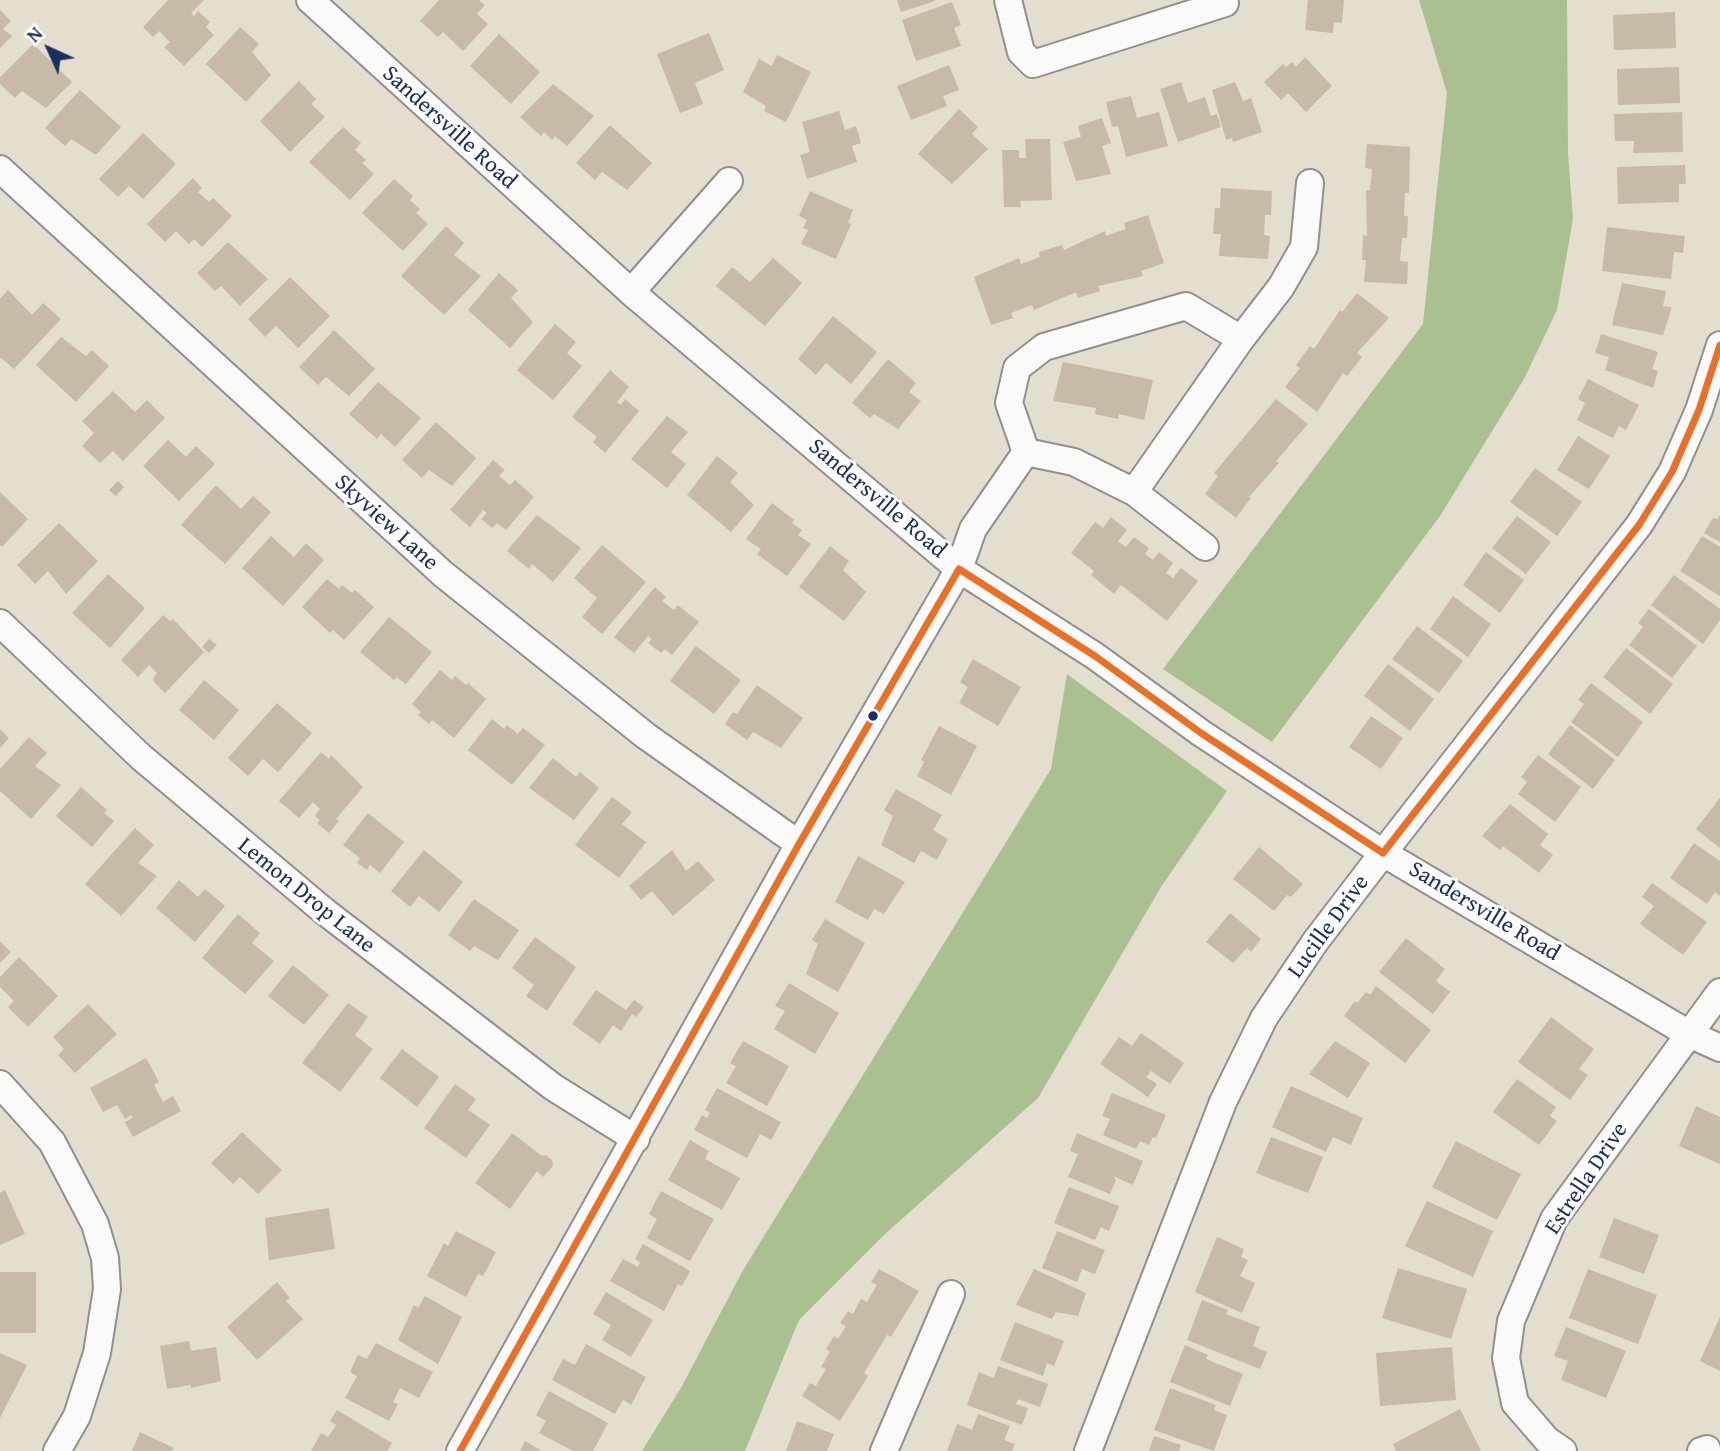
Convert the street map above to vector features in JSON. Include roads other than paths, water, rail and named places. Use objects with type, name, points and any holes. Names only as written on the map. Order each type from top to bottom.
[{"type":"street","name":"Sandersville Road","points":[[310,0],[631,292],[959,569],[1095,656],[1201,733],[1383,853],[1689,1034],[1720,1048]]},
{"type":"street","points":[[1008,0],[1021,52],[1033,64],[1225,4]]},
{"type":"street","name":"Skyview Lane","points":[[0,169],[443,574],[646,736],[799,844]]},
{"type":"street","points":[[631,292],[729,181]]},
{"type":"street","points":[[1134,492],[1241,339],[1281,287],[1304,247],[1310,183]]},
{"type":"street","points":[[1026,452],[1009,403],[1017,368],[1044,347],[1186,306],[1241,339]]},
{"type":"street","name":"Lucille Drive","points":[[1088,1451],[1223,1102],[1264,1018],[1383,853],[1639,525],[1672,472],[1699,410],[1720,345]]},
{"type":"street","points":[[460,1451],[799,844],[959,569],[973,529],[1026,452]]},
{"type":"street","points":[[1026,452],[1074,462],[1134,492],[1206,547]]},
{"type":"street","name":"Lemon Drop Lane","points":[[0,623],[141,757],[324,911],[553,1087],[636,1139]]},
{"type":"street","name":"Estrella Drive","points":[[1563,1451],[1547,1440],[1515,1403],[1506,1358],[1511,1321],[1555,1219],[1720,992]]},
{"type":"street","points":[[0,1084],[52,1142],[95,1224],[105,1258],[107,1289],[97,1353],[77,1416],[57,1451]]},
{"type":"street","points":[[884,1451],[951,1294]]}]
